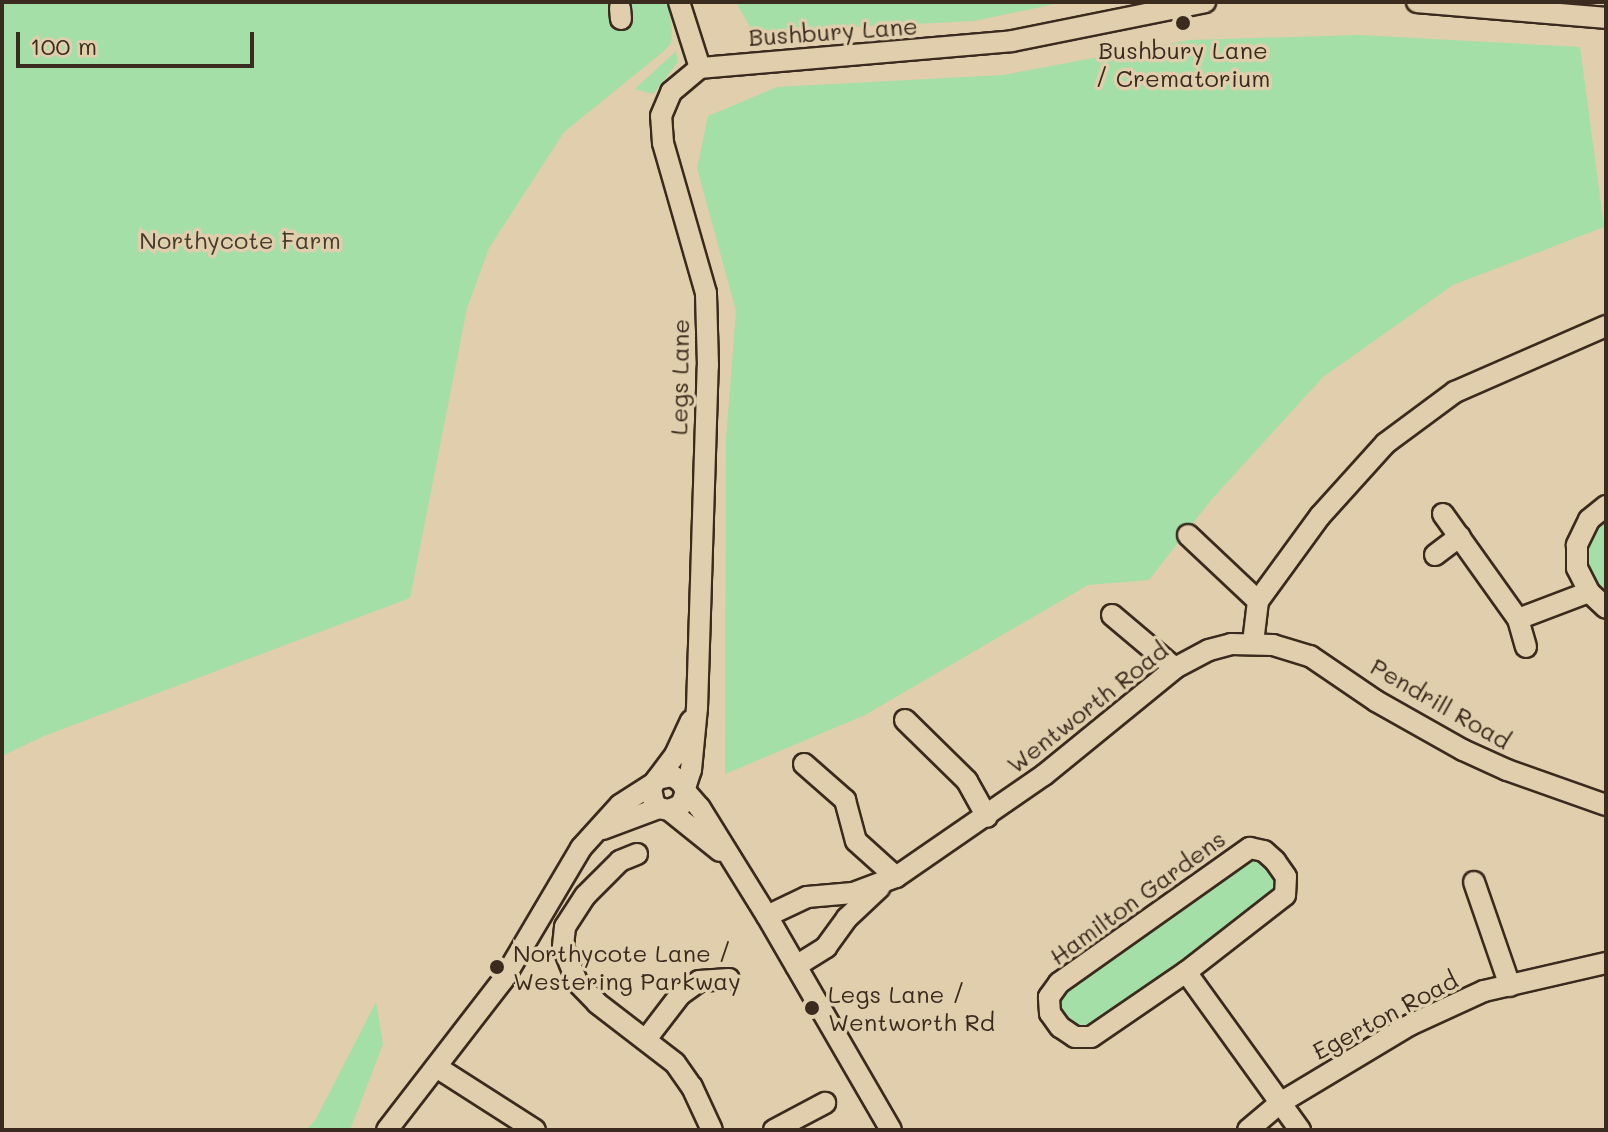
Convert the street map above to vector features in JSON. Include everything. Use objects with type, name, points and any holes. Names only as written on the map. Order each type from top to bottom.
[{"type":"street","points":[[679,2],[700,68]]},
{"type":"street","name":"Bushbury Lane","points":[[700,68],[1012,41],[1205,2]]},
{"type":"street","points":[[1417,2],[1606,18]]},
{"type":"street","name":"Legs Lane","points":[[685,790],[691,770],[697,708],[699,538],[708,366],[706,293],[699,257],[668,164],[661,116],[671,92],[700,68]]},
{"type":"street","points":[[1253,643],[1258,601],[1320,516],[1386,443],[1455,392],[1606,326]]},
{"type":"street","points":[[1606,506],[1589,520],[1577,545],[1577,568],[1589,592],[1606,608]]},
{"type":"street","points":[[1443,514],[1518,619],[1526,647]]},
{"type":"street","points":[[1188,535],[1258,601]]},
{"type":"street","points":[[1435,555],[1460,536]]},
{"type":"street","points":[[1518,619],[1589,592]]},
{"type":"street","points":[[1112,615],[1175,668]]},
{"type":"street","name":"Wentworth Road","points":[[796,966],[826,947],[847,918],[889,881],[987,817],[1112,722],[1175,668],[1209,650],[1253,643]]},
{"type":"street","name":"Pendrill Road","points":[[1253,643],[1273,645],[1310,656],[1400,715],[1463,750],[1507,770],[1606,805]]},
{"type":"street","name":"Legs Lane","points":[[656,781],[675,755],[697,708]]},
{"type":"street","points":[[905,720],[967,781],[987,817]]},
{"type":"street","points":[[804,764],[845,800],[856,841],[889,881]]},
{"type":"street","points":[[387,1130],[438,1068],[503,980],[568,868],[597,832],[620,805],[656,781],[673,776],[700,808],[767,916],[891,1130]]},
{"type":"street","points":[[656,781],[651,796],[732,861]]},
{"type":"street","points":[[597,832],[681,805],[685,790]]},
{"type":"street","name":"Hamilton Gardens","points":[[1250,848],[1264,851],[1286,877],[1285,895],[1186,972],[1091,1037],[1075,1037],[1060,1027],[1050,1013],[1049,997],[1059,983],[1250,848]]},
{"type":"street","points":[[637,854],[620,861],[585,896],[565,927],[563,947],[577,982],[597,1003],[647,1038],[675,1063],[692,1087],[712,1130]]},
{"type":"street","name":"Wentworth Road","points":[[767,916],[807,897],[830,897],[889,881]]},
{"type":"street","points":[[1474,882],[1510,986]]},
{"type":"street","name":"Egerton Road","points":[[1248,1130],[1280,1103],[1410,1025],[1484,991],[1606,963]]},
{"type":"street","points":[[647,1038],[680,995],[706,972],[729,979]]},
{"type":"street","points":[[1186,972],[1300,1130]]},
{"type":"street","points":[[438,1068],[535,1130]]},
{"type":"street","points":[[774,1130],[802,1106],[825,1103]]},
{"type":"green space","name":"Northycote Farm","points":[[2,2],[668,2],[672,30],[671,43],[664,51],[564,132],[489,248],[467,308],[410,598],[44,736],[2,756]]},
{"type":"green space","points":[[736,2],[1064,2],[974,21],[775,31],[751,29]]},
{"type":"green space","points":[[1359,35],[1580,47],[1604,227],[1453,285],[1323,377],[1211,500],[1149,580],[1088,585],[865,715],[725,774],[726,440],[736,311],[697,168],[708,116],[777,87],[1003,75],[1190,40]]},
{"type":"green space","points":[[676,51],[678,62],[653,94],[635,89]]},
{"type":"green space","points":[[1606,517],[1606,596],[1589,573],[1588,550],[1591,536]]},
{"type":"green space","points":[[1248,857],[1261,858],[1277,879],[1275,891],[1085,1030],[1076,1028],[1066,1020],[1056,1004],[1060,993]]},
{"type":"green space","points":[[376,1002],[383,1044],[350,1130],[306,1130],[316,1119]]},
{"type":"place","name":"Bushbury Lane / Crematorium","points":[[1183,23]]},
{"type":"place","name":"Northycote Lane / Westering Parkway","points":[[497,967]]},
{"type":"place","name":"Legs Lane / Wentworth Rd","points":[[812,1008]]}]
